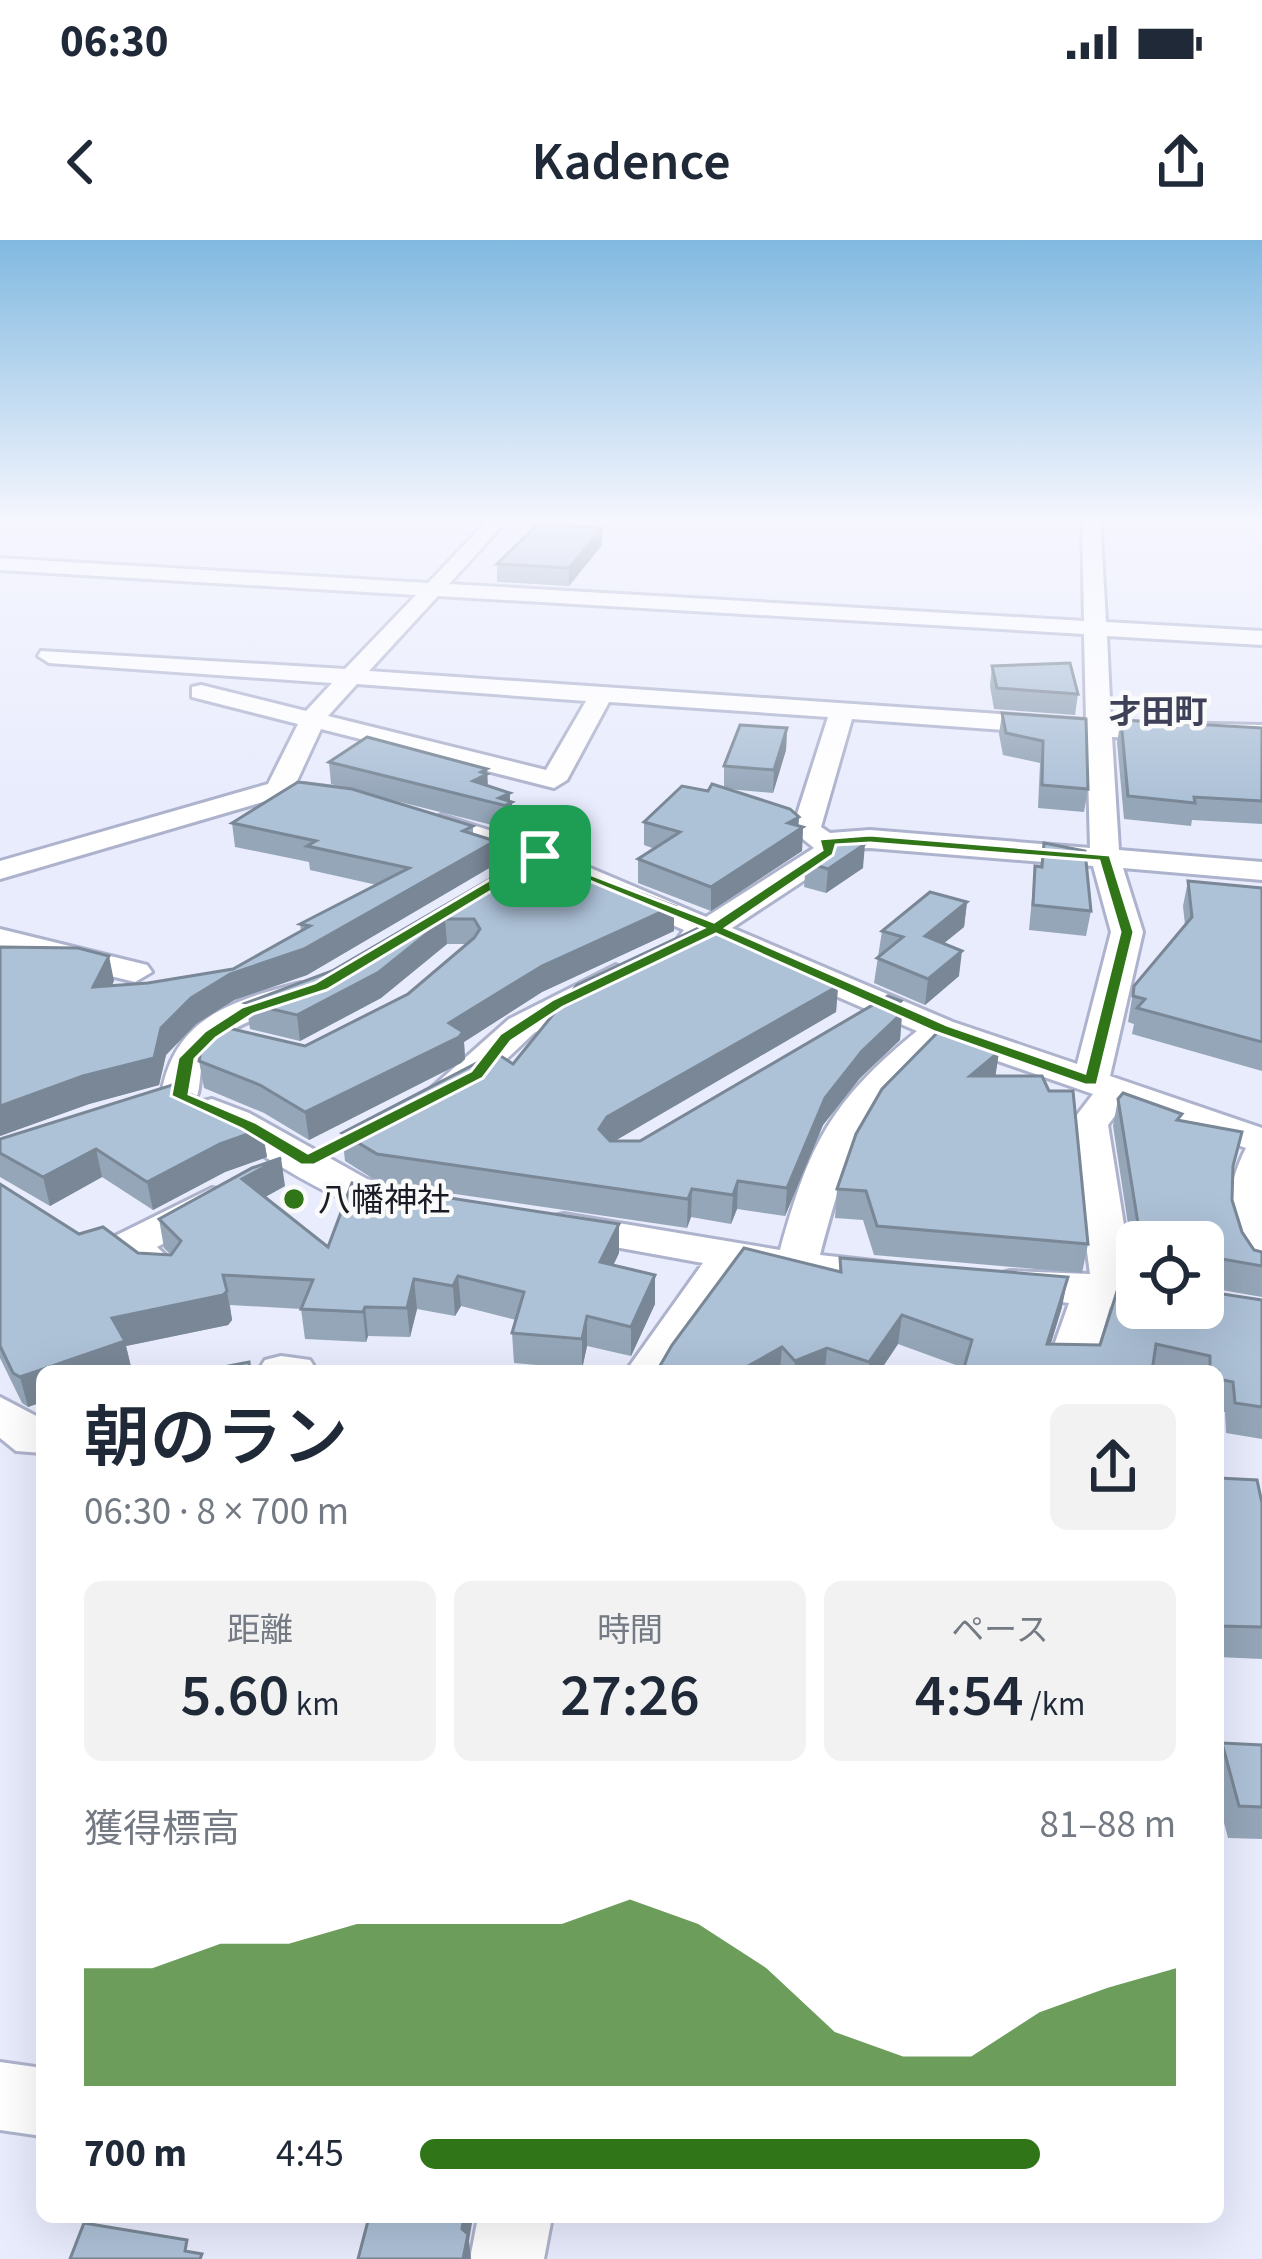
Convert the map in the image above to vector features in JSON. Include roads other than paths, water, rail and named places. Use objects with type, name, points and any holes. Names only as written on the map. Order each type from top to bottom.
[{"type":"street","points":[[279,789],[311,720],[414,611]]},
{"type":"street","points":[[804,611],[1262,638]]},
{"type":"street","points":[[1095,611],[1105,858],[1127,932],[1103,1085],[1089,1124],[1116,1287]]},
{"type":"street","points":[[50,656],[1100,729],[1251,733],[1262,755]]},
{"type":"street","points":[[201,692],[554,780],[601,694]]},
{"type":"street","points":[[413,1107],[477,1075],[506,1038],[557,1003],[716,928],[828,852],[830,846],[806,830],[842,711]]},
{"type":"street","points":[[0,870],[210,805],[279,789],[380,806]]},
{"type":"street","points":[[422,818],[540,856],[941,1028],[1262,1141]]},
{"type":"street","points":[[824,842],[870,839],[1262,871]]},
{"type":"street","points":[[499,881],[540,856]]},
{"type":"street","points":[[0,939],[135,972]]},
{"type":"street","points":[[341,974],[321,986],[247,1011],[211,1035],[187,1058],[161,1101],[249,1125],[369,1198],[446,1206]]},
{"type":"street","points":[[845,1026],[885,1004]]},
{"type":"street","points":[[796,1266],[829,1154],[849,1120],[895,1067],[941,1028]]},
{"type":"street","points":[[211,1035],[249,1044]]},
{"type":"street","points":[[161,1271],[128,1246],[252,1180],[307,1161],[350,1139]]},
{"type":"street","points":[[1262,1153],[1245,1209],[1262,1267]]},
{"type":"street","points":[[514,1217],[796,1266],[1116,1294]]},
{"type":"street","points":[[654,1365],[731,1254]]},
{"type":"street","points":[[1070,1365],[1086,1310],[1116,1295]]},
{"type":"street","points":[[0,1413],[36,1438]]},
{"type":"street","points":[[0,2096],[36,2101]]},
{"type":"street","points":[[507,2259],[513,2223]]},
{"type":"place","name":"八幡神社","points":[[294,1199]]},
{"type":"district","name":"才田町","points":[[1158,711]]}]
